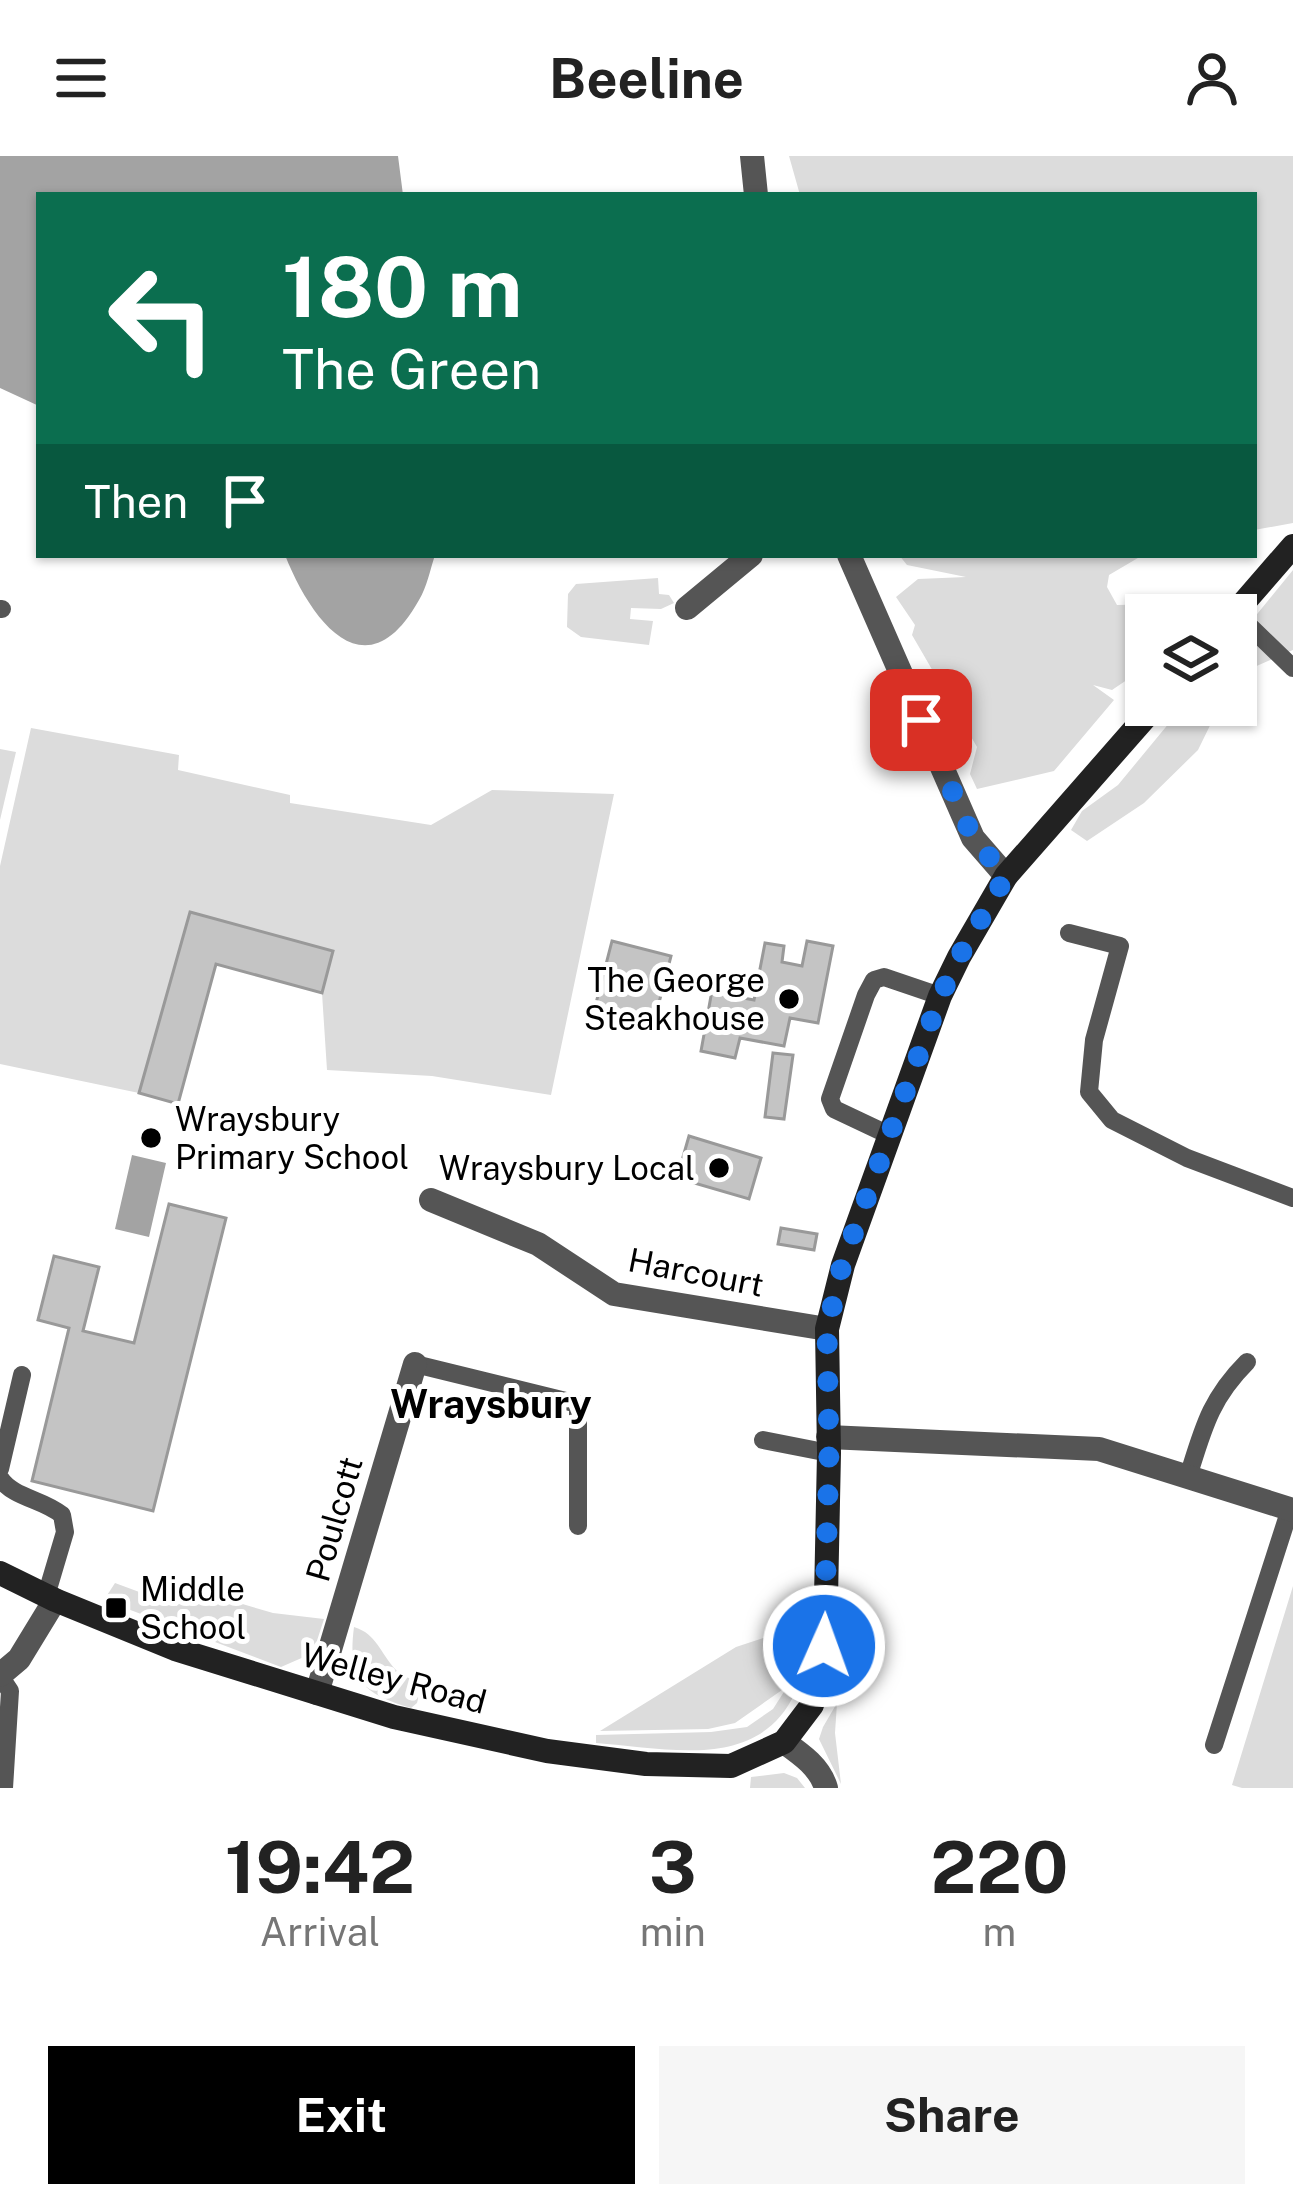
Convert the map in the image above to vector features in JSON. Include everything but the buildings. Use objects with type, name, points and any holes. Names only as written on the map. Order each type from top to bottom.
[{"type":"main road","points":[[1251,594],[1293,546]]},
{"type":"main road","points":[[784,1742],[812,1706],[824,1646],[827,1329],[842,1265],[959,957],[1006,876],[1138,726]]},
{"type":"main road","name":"Welley Road","points":[[0,1574],[175,1648],[394,1717],[547,1751],[646,1764],[731,1766],[784,1742]]},
{"type":"street","points":[[752,156],[756,192]]},
{"type":"street","points":[[687,608],[747,558]]},
{"type":"street","points":[[850,558],[973,838],[1006,876]]},
{"type":"street","name":"Harcourt","points":[[430,1200],[538,1244],[614,1294],[827,1329]]},
{"type":"street","name":"Poulcott","points":[[317,1693],[415,1364]]},
{"type":"street","points":[[828,1445],[1100,1450],[1291,1510]]},
{"type":"street","points":[[0,1675],[20,1659],[51,1598]]},
{"type":"street","points":[[784,1742],[805,1756],[826,1788]]},
{"type":"lane","points":[[1257,635],[1293,668]]},
{"type":"lane","points":[[1069,933],[1120,946],[1094,1040],[1089,1092],[1112,1120],[1187,1158],[1293,1198]]},
{"type":"lane","points":[[889,1135],[834,1109],[830,1099],[866,995],[874,980],[884,977],[940,997]]},
{"type":"lane","points":[[1188,1477],[1214,1402],[1247,1362]]},
{"type":"lane","points":[[415,1364],[578,1404],[578,1526]]},
{"type":"lane","points":[[0,1468],[22,1375]]},
{"type":"lane","points":[[763,1440],[828,1445]]},
{"type":"lane","points":[[0,1478],[8,1489],[46,1502],[62,1515],[64,1532],[51,1598]]},
{"type":"lane","points":[[1214,1745],[1291,1510]]},
{"type":"lane","points":[[0,1675],[10,1691],[4,1788]]},
{"type":"shaded area","points":[[0,156],[398,156],[403,192],[36,192],[36,405],[0,388]]},
{"type":"shaded area","points":[[789,156],[1293,156],[1293,523],[1257,529],[1257,192],[799,192]]},
{"type":"shaded area","points":[[286,558],[434,558],[422,595],[399,628],[379,642],[360,645],[342,638],[309,603]]},
{"type":"shaded area","points":[[901,558],[1138,558],[1109,575],[1107,587],[1117,605],[1125,605],[1125,681],[1112,690],[1093,685],[1114,700],[1054,771],[977,789],[970,774],[977,747],[912,635],[915,625],[896,597],[918,579],[966,577],[907,565]]},
{"type":"shaded area","points":[[1293,570],[1293,650],[1257,666],[1257,614]]},
{"type":"shaded area","points":[[658,578],[659,594],[669,595],[674,603],[661,609],[631,608],[630,619],[653,621],[649,645],[581,637],[567,627],[568,594],[576,584]]},
{"type":"shaded area","points":[[1167,726],[1210,726],[1198,750],[1144,803],[1087,841],[1071,830],[1082,811],[1118,785]]},
{"type":"shaded area","points":[[31,728],[179,755],[178,770],[290,795],[290,803],[431,825],[492,790],[614,794],[551,1095],[432,1076],[327,1070],[322,993],[333,951],[190,912],[139,1093],[0,1064],[0,866]]},
{"type":"shaded area","points":[[0,749],[16,752],[0,820]]},
{"type":"shaded area","points":[[132,1155],[166,1163],[149,1237],[115,1229]]},
{"type":"shaded area","points":[[115,1583],[177,1606],[185,1587],[273,1613],[324,1619],[313,1653],[281,1667],[104,1600]]},
{"type":"shaded area","points":[[1293,1586],[1293,1788],[1242,1788],[1232,1785]]},
{"type":"shaded area","points":[[354,1627],[373,1639],[399,1672],[422,1683],[411,1708],[381,1697],[362,1682],[353,1660]]},
{"type":"shaded area","points":[[797,1627],[782,1690],[735,1723],[708,1729],[600,1731],[736,1647]]},
{"type":"shaded area","points":[[809,1629],[795,1693],[779,1718],[758,1735],[708,1750],[596,1743],[596,1735],[747,1727],[773,1709],[787,1687],[800,1630]]},
{"type":"shaded area","points":[[837,1703],[835,1733],[841,1784],[819,1739]]},
{"type":"shaded area","points":[[784,1773],[805,1788],[750,1788],[751,1777]]},
{"type":"place","name":"The George Steakhouse","points":[[789,999]]},
{"type":"place","name":"Wraysbury Primary School","points":[[151,1138]]},
{"type":"place","name":"Wraysbury Local","points":[[719,1168]]},
{"type":"place","name":"Middle School","points":[[116,1608]]},
{"type":"district","name":"Wraysbury","points":[[491,1404]]},
{"type":"route","points":[[824,1646],[827,1329],[842,1265],[940,997],[1006,876],[973,838],[921,720]]}]
